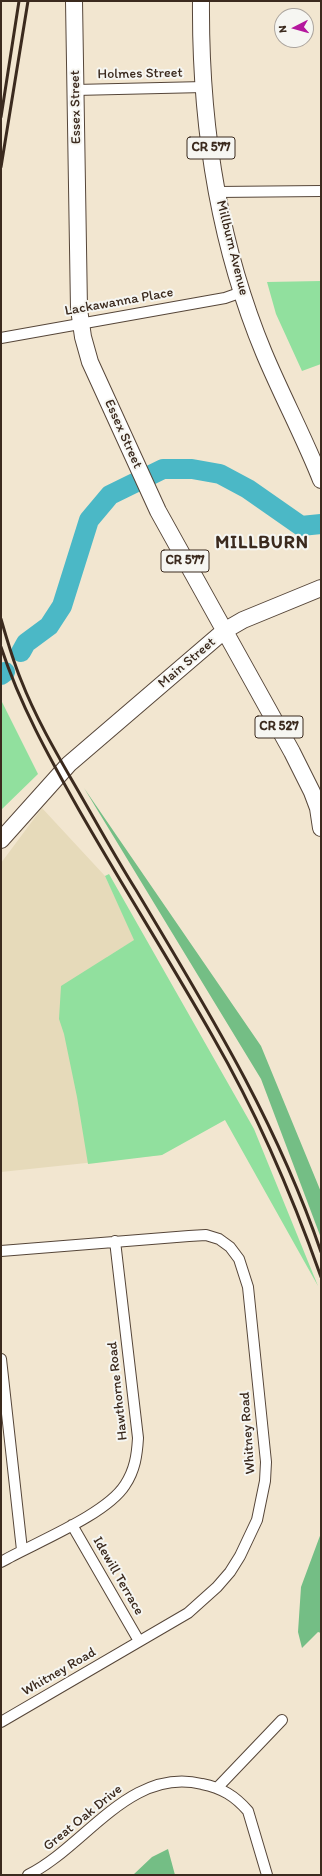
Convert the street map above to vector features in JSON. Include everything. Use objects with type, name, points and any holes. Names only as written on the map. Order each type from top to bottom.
[{"type":"main road","name":"Essex Street","points":[[74,1],[80,323],[90,362],[167,529],[276,721],[312,792],[319,809],[321,828]]},
{"type":"main road","name":"Millburn Avenue","points":[[201,1],[201,45],[204,87],[217,192],[230,253],[264,353],[321,480]]},
{"type":"main road","name":"Main Street","points":[[1,840],[69,764],[224,631],[243,620],[321,588]]},
{"type":"street","name":"Holmes Street","points":[[75,90],[204,87]]},
{"type":"street","points":[[217,192],[321,191]]},
{"type":"street","name":"Lackawanna Place","points":[[1,338],[225,298],[242,292]]},
{"type":"street","name":"Whitney Road","points":[[1,1251],[115,1240],[206,1236],[219,1239],[230,1247],[239,1258],[248,1287],[265,1442],[265,1481],[257,1520],[240,1556],[230,1572],[203,1601],[171,1624],[139,1641],[1,1722]]},
{"type":"street","name":"Hawthorne Road","points":[[1,1562],[72,1525],[108,1503],[120,1492],[131,1474],[137,1454],[138,1433],[115,1240]]},
{"type":"street","points":[[1,1359],[22,1550]]},
{"type":"street","name":"Idewill Terrace","points":[[72,1525],[139,1641]]},
{"type":"street","points":[[218,1788],[282,1720]]},
{"type":"street","name":"Great Oak Drive","points":[[28,1875],[46,1871],[124,1801],[140,1792],[160,1784],[179,1781],[198,1782],[218,1788],[235,1797],[248,1811],[267,1875]]},
{"type":"shaded area","points":[[42,808],[105,876],[135,940],[107,957],[162,1155],[1,1172],[1,863]]},
{"type":"green space","points":[[321,281],[321,364],[302,371],[276,314],[267,282]]},
{"type":"green space","points":[[1,700],[38,774],[1,810]]},
{"type":"green space","points":[[84,788],[261,1046],[321,1192],[321,1238],[261,1079]]},
{"type":"green space","points":[[109,874],[254,1129],[318,1286],[225,1120],[162,1155],[88,1164],[77,1097],[64,1034],[59,1019],[61,986],[134,940],[105,876]]},
{"type":"green space","points":[[321,1533],[321,1633],[318,1632],[302,1648],[298,1632],[301,1587]]},
{"type":"green space","points":[[168,1849],[175,1875],[133,1875],[152,1857]]},
{"type":"waterway","points":[[21,652],[26,643],[49,626],[62,606],[89,520],[110,495],[163,469],[192,469],[220,474],[248,489],[301,526],[321,524]]},
{"type":"waterway","points":[[1,675],[5,672]]},
{"type":"railway","points":[[1,117],[19,1]]},
{"type":"railway","points":[[1,167],[28,1]]},
{"type":"railway","points":[[1,619],[18,673],[39,719],[112,850],[189,978],[238,1066],[283,1156],[303,1203],[321,1252]]},
{"type":"railway","points":[[1,647],[26,710],[57,770],[96,839],[197,1009],[245,1095],[286,1184],[321,1277]]},
{"type":"district","name":"MILLBURN","points":[[262,543]]}]
